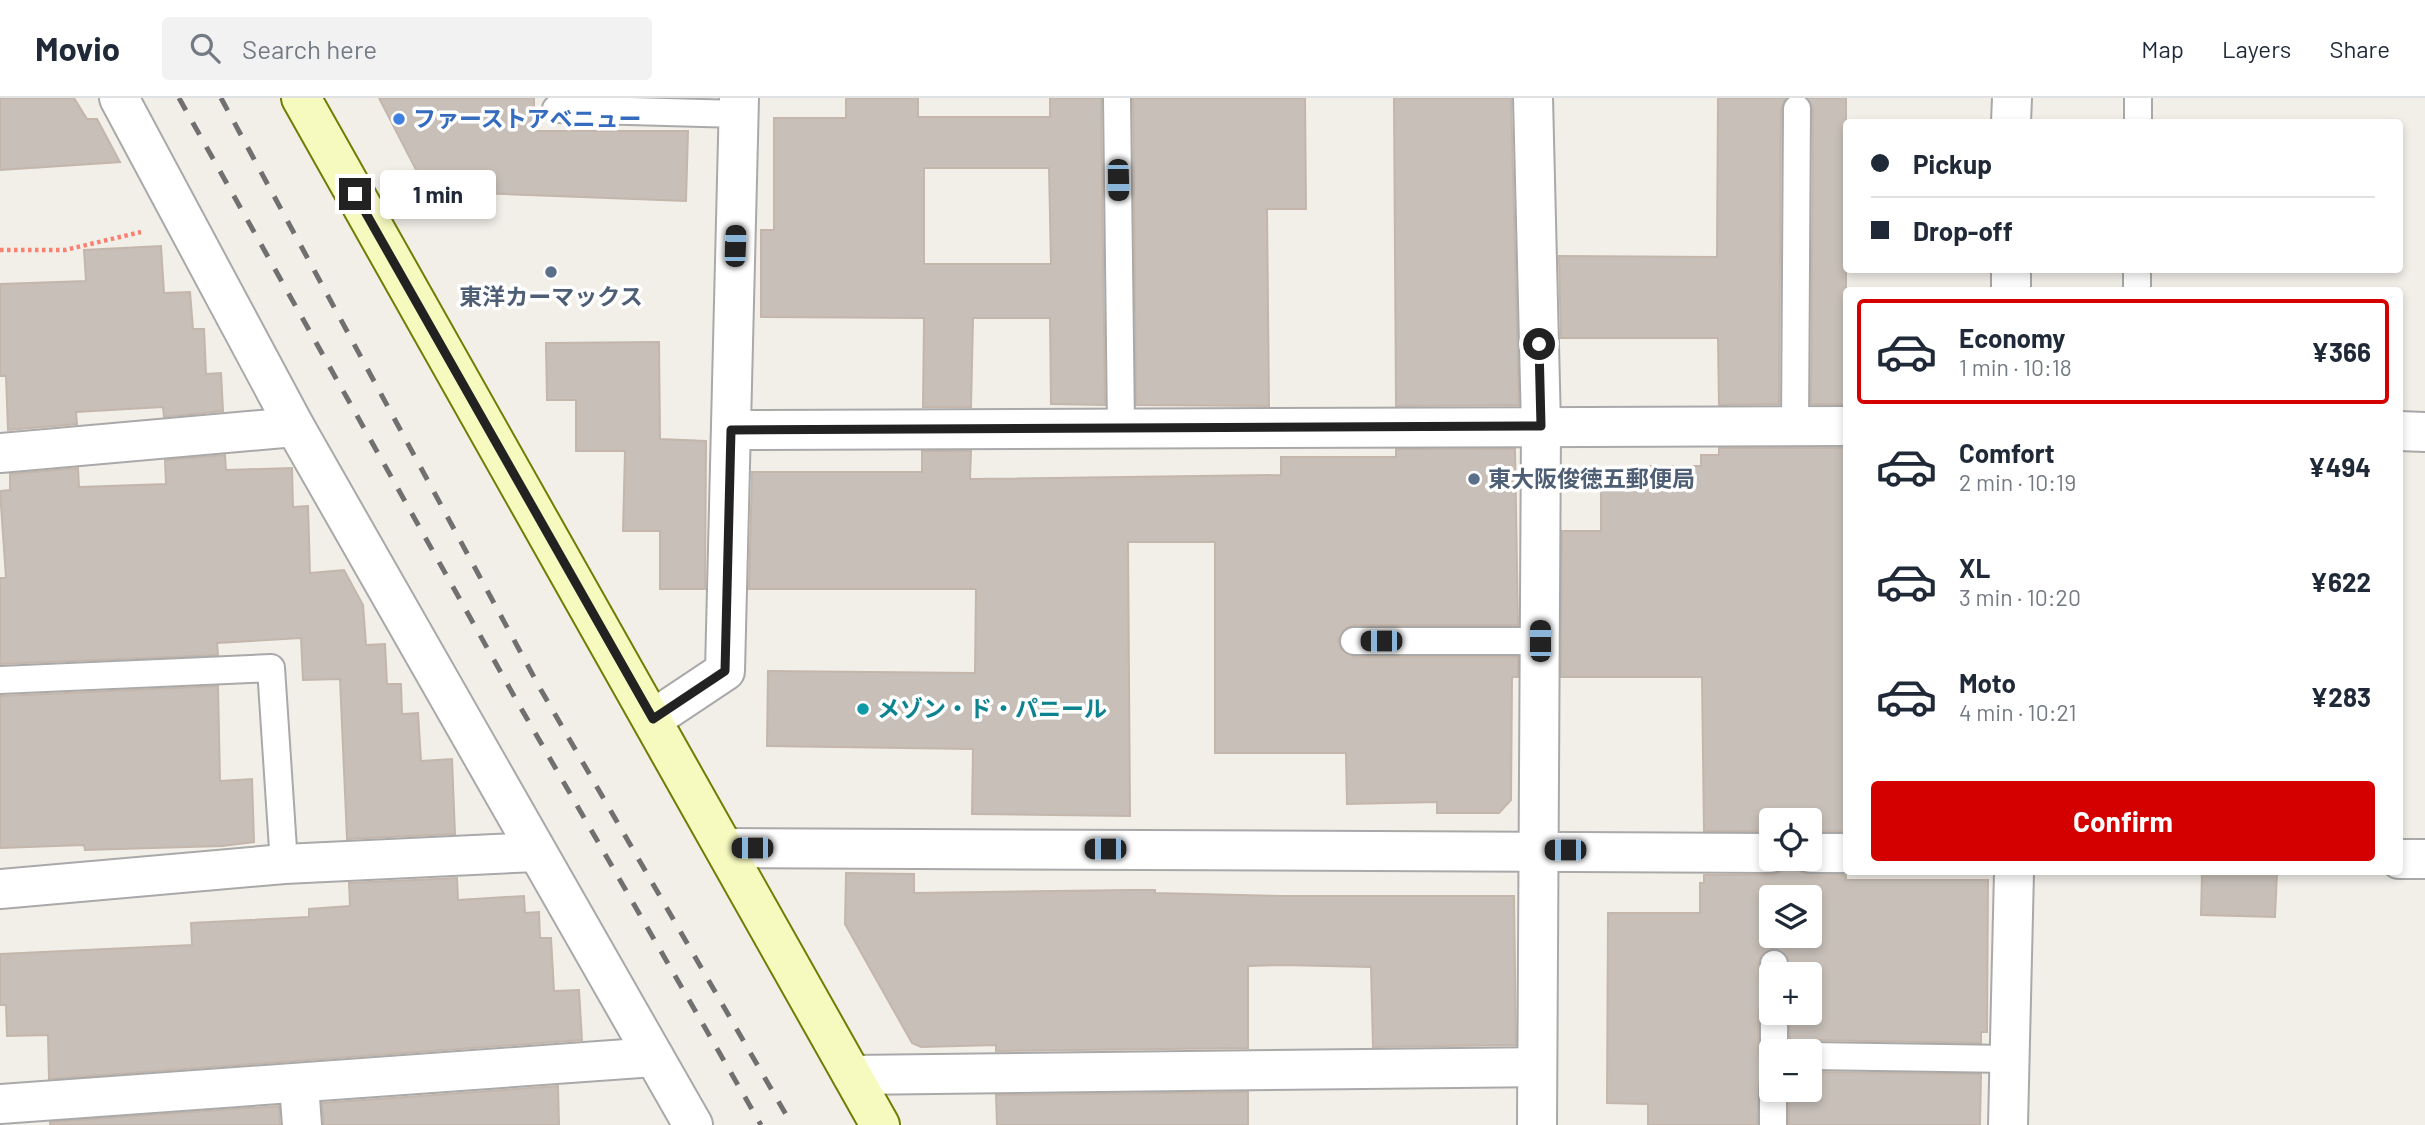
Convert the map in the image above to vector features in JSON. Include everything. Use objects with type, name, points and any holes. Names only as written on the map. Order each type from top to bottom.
[{"type":"street","points":[[119,98],[295,427],[693,1125]]},
{"type":"street","points":[[301,98],[880,1125]]},
{"type":"street","points":[[1533,98],[1541,426],[1537,1125]]},
{"type":"street","points":[[2011,98],[2011,119]]},
{"type":"street","points":[[653,719],[725,671],[739,106]]},
{"type":"street","points":[[731,430],[1843,426]]},
{"type":"street","points":[[0,453],[295,427]]},
{"type":"street","points":[[2403,431],[2425,432]]},
{"type":"street","points":[[725,848],[1759,853]]},
{"type":"street","points":[[0,889],[284,864],[536,852]]},
{"type":"street","points":[[1822,853],[1843,853]]},
{"type":"street","points":[[2403,859],[2425,859]]},
{"type":"street","points":[[2008,1125],[2014,875]]},
{"type":"street","points":[[0,1104],[299,1085],[654,1057]]},
{"type":"street","points":[[852,1074],[1538,1067]]},
{"type":"street","points":[[299,1085],[302,1125]]},
{"type":"lane","points":[[1117,98],[1121,427]]},
{"type":"lane","points":[[2138,98],[2138,119]]},
{"type":"lane","points":[[556,109],[739,106]]},
{"type":"lane","points":[[1795,426],[1797,108]]},
{"type":"lane","points":[[1354,641],[1540,641]]},
{"type":"lane","points":[[0,680],[271,668],[284,864]]},
{"type":"lane","points":[[1822,1056],[2010,1059]]},
{"type":"lane","points":[[1773,1102],[1773,1125]]},
{"type":"path","points":[[0,250],[65,250],[185,221]]},
{"type":"building","points":[[0,98],[74,98],[87,119],[97,119],[120,162],[0,170]]},
{"type":"building","points":[[379,98],[534,98],[534,131],[688,131],[686,201],[427,191]]},
{"type":"building","points":[[846,98],[918,98],[918,117],[1050,117],[1050,98],[1101,98],[1105,405],[1051,404],[1050,318],[973,318],[971,407],[923,407],[924,318],[761,317],[761,230],[774,230],[774,118],[846,118]],"holes":[[[924,168],[1049,168],[1051,264],[924,264]]]},
{"type":"building","points":[[1133,98],[1305,98],[1306,209],[1267,209],[1269,406],[1136,405]]},
{"type":"building","points":[[1394,98],[1511,98],[1519,405],[1396,406]]},
{"type":"building","points":[[1718,98],[1786,98],[1781,109],[1779,404],[1719,405],[1718,338],[1561,338],[1559,256],[1717,257]]},
{"type":"building","points":[[1808,98],[1846,98],[1846,119],[1843,119],[1843,273],[1846,273],[1846,287],[1843,287],[1843,404],[1811,404],[1813,109]]},
{"type":"building","points":[[161,246],[164,293],[190,292],[193,329],[204,329],[206,374],[221,373],[223,411],[164,417],[163,407],[76,412],[77,424],[8,430],[6,376],[0,376],[0,284],[86,281],[84,250]]},
{"type":"building","points":[[659,342],[660,439],[706,441],[705,589],[660,589],[660,531],[623,531],[625,451],[576,451],[576,400],[547,400],[546,343]]},
{"type":"building","points":[[1719,448],[1843,448],[1843,831],[1822,831],[1822,808],[1759,808],[1759,831],[1704,831],[1702,677],[1561,677],[1562,531],[1601,531],[1601,484],[1651,484],[1651,466],[1701,466],[1701,455],[1719,455]]},
{"type":"building","points":[[1396,449],[1515,449],[1518,625],[1354,625],[1346,628],[1338,640],[1341,649],[1354,657],[1518,657],[1518,677],[1512,677],[1511,800],[1499,813],[1437,813],[1437,802],[1347,804],[1346,753],[1215,753],[1215,542],[1128,542],[1130,816],[972,814],[973,749],[767,746],[768,671],[975,673],[976,589],[749,589],[752,472],[922,472],[922,451],[971,451],[970,479],[1281,475],[1281,457],[1396,457]]},
{"type":"building","points":[[225,455],[226,470],[292,468],[293,507],[308,506],[310,573],[344,570],[363,605],[366,645],[385,644],[387,684],[401,684],[402,714],[418,713],[421,761],[452,759],[455,834],[347,839],[340,679],[303,680],[301,638],[217,643],[218,655],[0,664],[0,578],[6,578],[0,491],[10,490],[10,474],[78,468],[79,487],[166,484],[165,460]]},
{"type":"building","points":[[218,686],[220,781],[252,779],[254,842],[222,846],[85,850],[84,845],[0,848],[0,696]]},
{"type":"building","points":[[1783,871],[1799,871],[1846,875],[1846,880],[1988,880],[1987,1032],[1981,1032],[1981,1043],[1790,1039],[1790,1025],[1822,1025],[1822,962],[1788,962],[1787,956],[1773,948],[1761,956],[1758,964],[1757,1125],[1648,1125],[1648,1104],[1607,1103],[1608,913],[1700,913],[1700,883],[1704,883],[1704,875],[1772,875]]},
{"type":"building","points":[[846,873],[914,874],[914,893],[1155,890],[1155,893],[1284,896],[1514,896],[1516,1045],[1373,1047],[1371,967],[1283,965],[1248,966],[1248,1048],[996,1051],[996,1045],[921,1047],[912,1043],[845,924]]},
{"type":"building","points":[[2202,875],[2277,875],[2275,917],[2201,915]]},
{"type":"building","points":[[457,878],[458,900],[524,896],[525,913],[539,912],[540,938],[551,938],[554,991],[579,990],[582,1040],[49,1079],[48,1035],[7,1036],[6,1005],[0,1005],[0,954],[192,945],[191,923],[309,917],[309,909],[350,906],[349,883]]},
{"type":"building","points":[[1822,1072],[1981,1074],[1980,1125],[1789,1125],[1789,1102],[1822,1102]]},
{"type":"building","points":[[558,1086],[559,1125],[324,1125],[322,1103]]},
{"type":"building","points":[[1248,1092],[1248,1125],[997,1125],[996,1095]]},
{"type":"building","points":[[279,1106],[280,1125],[50,1125],[50,1122]]},
{"type":"railway","points":[[179,98],[518,703],[761,1125]]},
{"type":"railway","points":[[221,98],[541,690],[792,1125]]},
{"type":"place","name":"ファーストアベニュー","points":[[399,119]]},
{"type":"place","name":"東洋カーマックス","points":[[551,272]]},
{"type":"place","name":"東大阪俊徳五郵便局","points":[[1474,479]]},
{"type":"place","name":"メゾン・ド・パニール","points":[[863,709]]},
{"type":"route","points":[[355,194],[653,719],[725,671],[731,430],[1541,426],[1539,344]]}]
